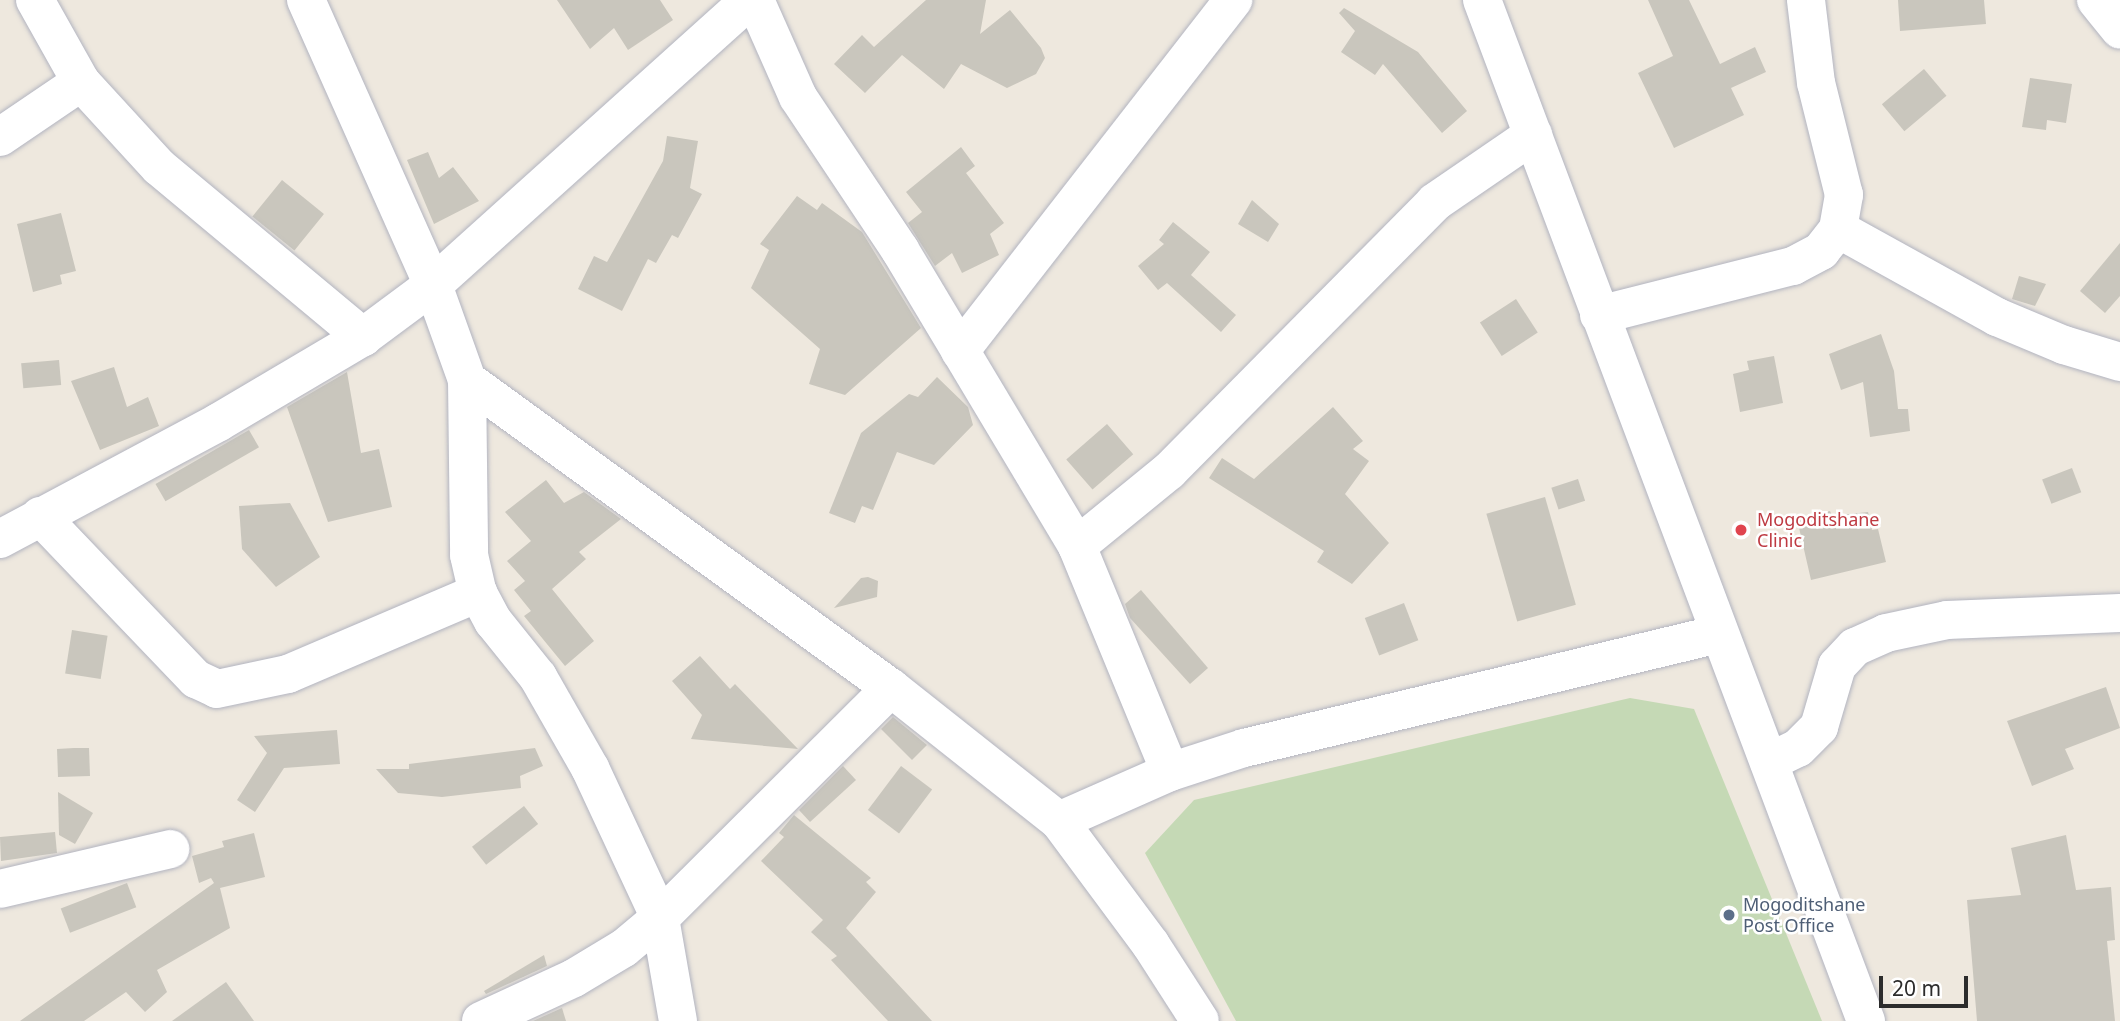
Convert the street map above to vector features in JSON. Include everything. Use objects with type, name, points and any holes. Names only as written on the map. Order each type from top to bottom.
[{"type":"street","points":[[35,0],[81,82],[159,167],[363,337]]},
{"type":"street","points":[[306,0],[433,285],[467,380],[469,555],[478,593],[493,621],[538,677],[590,768],[660,918],[678,1021]]},
{"type":"street","points":[[0,540],[40,516],[219,422],[363,337],[433,285],[749,0]]},
{"type":"street","points":[[755,0],[798,97],[961,351],[1077,546],[1170,772]]},
{"type":"street","points":[[961,351],[1233,0]]},
{"type":"street","points":[[1482,0],[1866,1021]]},
{"type":"street","points":[[1599,315],[1793,266],[1821,251],[1838,229],[1844,195],[1816,83],[1806,0]]},
{"type":"street","points":[[2096,0],[2120,30]]},
{"type":"street","points":[[0,137],[81,82]]},
{"type":"street","points":[[1077,546],[1169,471],[1435,202],[1533,135]]},
{"type":"street","points":[[1838,229],[1997,317],[2064,345],[2120,362]]},
{"type":"street","points":[[467,380],[891,688],[1059,821],[1151,945],[1200,1021]]},
{"type":"street","points":[[40,516],[195,679],[216,689],[288,674],[478,593]]},
{"type":"street","points":[[1769,762],[1798,748],[1819,727],[1837,666],[1855,647],[1886,633],[1947,620],[2120,613]]},
{"type":"street","points":[[1059,821],[1170,772],[1244,748],[1720,634]]},
{"type":"street","points":[[481,1021],[574,978],[624,948],[660,918],[891,688]]},
{"type":"street","points":[[0,889],[170,849]]},
{"type":"green space","points":[[1630,698],[1694,709],[1822,1021],[1236,1021],[1145,853],[1194,800]]},
{"type":"building","points":[[557,0],[660,0],[673,20],[628,50],[614,28],[590,49]]},
{"type":"building","points":[[926,0],[986,0],[980,34],[1010,10],[1041,48],[1045,58],[1036,74],[1007,88],[961,64],[944,89],[902,55],[865,93],[834,64],[862,35],[874,47]]},
{"type":"building","points":[[1648,0],[1689,0],[1720,64],[1755,47],[1766,72],[1731,88],[1744,115],[1674,148],[1638,73],[1673,56]]},
{"type":"building","points":[[1898,0],[1984,0],[1986,24],[1900,31]]},
{"type":"building","points":[[1344,8],[1418,52],[1467,111],[1442,133],[1383,64],[1375,75],[1341,52],[1355,31],[1339,13]]},
{"type":"building","points":[[1924,69],[1946,96],[1904,131],[1882,104]]},
{"type":"building","points":[[2030,78],[2072,84],[2066,123],[2047,120],[2046,130],[2022,127]]},
{"type":"building","points":[[667,136],[698,141],[690,188],[702,194],[678,238],[672,235],[656,263],[648,259],[622,311],[578,289],[594,256],[607,262],[663,161]]},
{"type":"building","points":[[961,147],[975,166],[966,173],[1004,223],[990,234],[999,255],[962,273],[952,253],[935,266],[908,223],[922,212],[906,192]]},
{"type":"building","points":[[428,152],[439,178],[453,167],[479,201],[434,224],[407,160]]},
{"type":"building","points":[[282,180],[324,214],[294,251],[252,217]]},
{"type":"building","points":[[797,196],[817,210],[822,203],[862,232],[921,328],[845,395],[809,384],[820,349],[751,288],[769,250],[760,244]]},
{"type":"building","points":[[1252,200],[1279,224],[1268,242],[1238,224]]},
{"type":"building","points":[[61,213],[76,271],[60,275],[62,284],[33,292],[17,224]]},
{"type":"building","points":[[1173,222],[1210,252],[1191,275],[1236,315],[1221,332],[1167,283],[1158,290],[1138,266],[1164,244],[1159,240]]},
{"type":"building","points":[[2120,243],[2120,296],[2105,313],[2080,291]]},
{"type":"building","points":[[2019,276],[2046,284],[2035,306],[2012,299]]},
{"type":"building","points":[[1516,299],[1538,333],[1502,356],[1480,322]]},
{"type":"building","points":[[1881,334],[1894,371],[1898,409],[1908,409],[1910,431],[1870,437],[1863,382],[1841,390],[1829,354]]},
{"type":"building","points":[[1774,356],[1783,403],[1740,412],[1733,374],[1749,370],[1747,361]]},
{"type":"building","points":[[59,360],[61,385],[23,388],[21,363]]},
{"type":"building","points":[[114,367],[127,407],[148,397],[159,426],[100,450],[71,381]]},
{"type":"building","points":[[347,372],[361,453],[379,449],[392,507],[328,522],[287,407]]},
{"type":"building","points":[[937,377],[968,407],[973,425],[934,465],[897,452],[873,510],[862,506],[855,523],[829,513],[861,433],[909,394],[918,397]]},
{"type":"building","points":[[1333,407],[1363,441],[1353,449],[1369,461],[1345,494],[1389,543],[1352,584],[1317,562],[1324,551],[1209,478],[1222,458],[1254,479]]},
{"type":"building","points":[[1107,424],[1133,454],[1092,490],[1066,459]]},
{"type":"building","points":[[249,430],[259,447],[165,501],[155,484]]},
{"type":"building","points":[[2072,468],[2081,492],[2051,504],[2042,479]]},
{"type":"building","points":[[1578,479],[1585,501],[1558,510],[1551,488]]},
{"type":"building","points":[[546,480],[564,503],[584,492],[621,519],[579,552],[586,559],[552,589],[594,641],[565,666],[524,616],[531,611],[514,590],[525,581],[507,561],[531,541],[505,512]]},
{"type":"building","points":[[1545,497],[1576,605],[1517,621],[1486,514]]},
{"type":"building","points":[[290,503],[320,557],[276,587],[242,549],[239,506]]},
{"type":"building","points":[[1830,511],[1832,516],[1868,512],[1872,530],[1878,529],[1886,562],[1811,580],[1797,519]]},
{"type":"building","points":[[868,577],[878,581],[877,597],[834,608],[861,578]]},
{"type":"building","points":[[1141,590],[1208,668],[1190,684],[1130,618],[1125,604]]},
{"type":"building","points":[[1404,603],[1418,640],[1379,655],[1365,618]]},
{"type":"building","points":[[72,630],[108,636],[101,679],[65,673]]},
{"type":"building","points":[[700,656],[730,689],[735,684],[798,749],[691,739],[702,715],[672,681]]},
{"type":"building","points":[[2106,687],[2120,728],[2065,749],[2074,769],[2032,786],[2007,721]]},
{"type":"building","points":[[893,717],[927,745],[912,760],[881,729]]},
{"type":"building","points":[[337,730],[340,764],[284,768],[255,812],[237,800],[267,753],[254,736]]},
{"type":"building","points":[[89,748],[90,776],[58,777],[57,749]]},
{"type":"building","points":[[535,748],[543,766],[520,776],[521,788],[442,797],[398,793],[376,769],[409,769],[409,764]]},
{"type":"building","points":[[843,766],[856,780],[810,822],[799,810]]},
{"type":"building","points":[[901,766],[932,789],[899,833],[868,810]]},
{"type":"building","points":[[58,792],[93,813],[75,844],[59,835]]},
{"type":"building","points":[[524,806],[538,824],[486,865],[472,847]]},
{"type":"building","points":[[794,815],[871,878],[866,882],[876,892],[846,928],[932,1021],[888,1021],[831,960],[837,956],[811,932],[823,920],[761,861],[784,837],[779,833]]},
{"type":"building","points":[[55,832],[57,853],[1,861],[0,837]]},
{"type":"building","points":[[254,833],[265,877],[220,888],[230,928],[157,970],[167,992],[145,1012],[126,992],[84,1021],[20,1021],[214,883],[211,878],[199,883],[192,856],[224,847],[222,841]]},
{"type":"building","points":[[2066,835],[2076,890],[2111,887],[2115,940],[2107,941],[2115,1021],[1977,1021],[1967,900],[2021,895],[2011,848]]},
{"type":"building","points":[[127,883],[136,907],[70,933],[61,908]]},
{"type":"building","points":[[544,955],[547,966],[486,994],[484,991]]},
{"type":"building","points":[[226,982],[254,1021],[172,1021]]},
{"type":"building","points":[[562,1008],[566,1021],[533,1021]]},
{"type":"place","name":"Mogoditshane Clinic","points":[[1741,530]]},
{"type":"place","name":"Mogoditshane Post Office","points":[[1729,915]]}]
